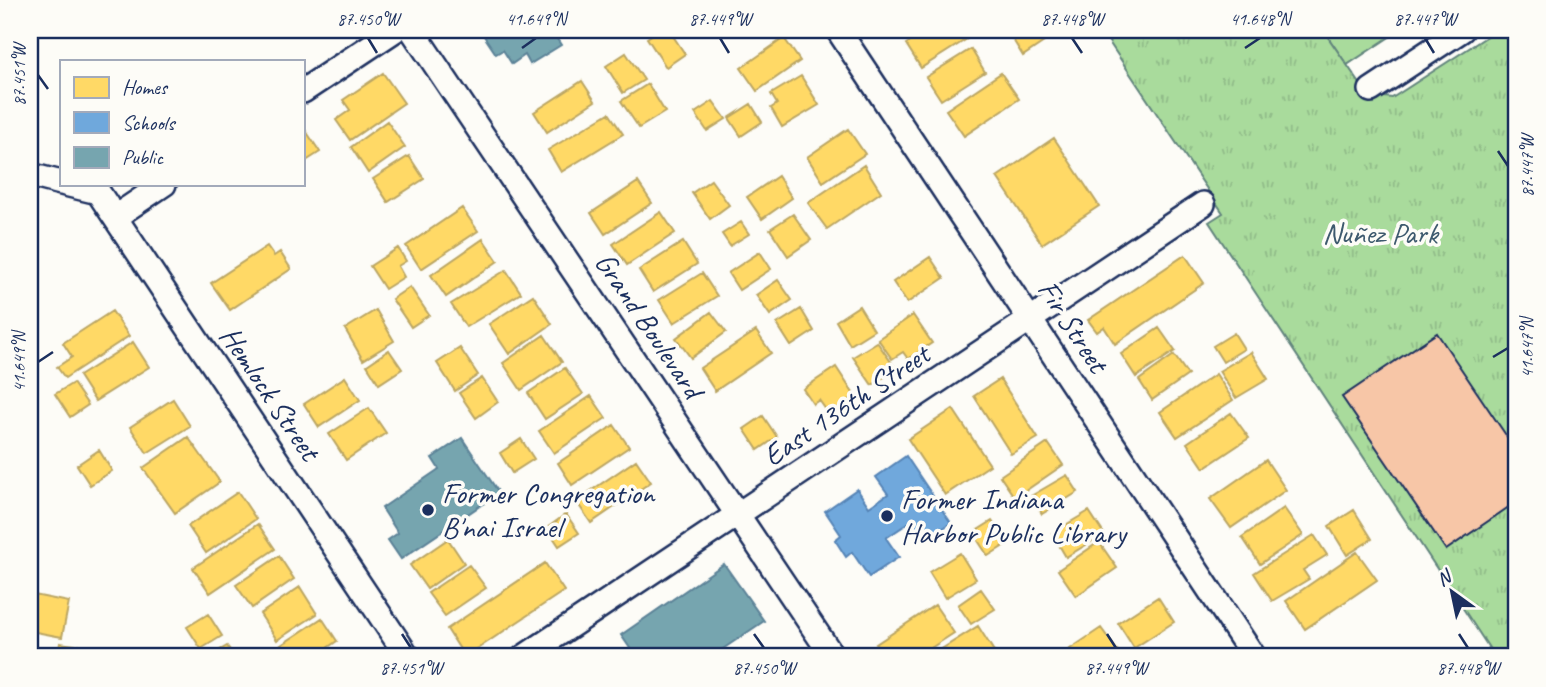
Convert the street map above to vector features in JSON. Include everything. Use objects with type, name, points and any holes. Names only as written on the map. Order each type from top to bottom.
[{"type":"street","points":[[304,90],[395,30]]},
{"type":"street","name":"Grand Boulevard","points":[[412,30],[833,657]]},
{"type":"street","name":"Fir Street","points":[[838,30],[1254,657]]},
{"type":"street","points":[[1371,90],[1462,30]]},
{"type":"street","name":"Hemlock Street","points":[[30,176],[60,182]]},
{"type":"street","name":"Hemlock Street","points":[[75,186],[98,192],[408,657]]},
{"type":"street","points":[[115,217],[161,186]]},
{"type":"street","name":"East 136th Street","points":[[524,657],[1203,204]]},
{"type":"green space","name":"Nuñez Park","points":[[1101,30],[1323,30],[1363,88],[1376,96],[1392,98],[1497,30],[1516,30],[1516,657],[1495,657],[1209,222],[1223,213]]},
{"type":"green space","points":[[1323,30],[1400,30],[1347,65]]},
{"type":"building: Homes","points":[[659,30],[669,30],[685,54],[666,67],[647,38]]},
{"type":"building: Homes","points":[[930,30],[962,30],[967,39],[921,68],[906,44]]},
{"type":"building: Homes","points":[[1007,30],[1037,30],[1044,42],[1023,56]]},
{"type":"building: Homes","points":[[784,38],[800,61],[757,91],[741,68]]},
{"type":"building: Homes","points":[[971,49],[985,72],[941,100],[926,77]]},
{"type":"building: Homes","points":[[626,53],[644,80],[623,93],[606,66]]},
{"type":"building: Homes","points":[[383,73],[404,103],[350,140],[336,120],[350,110],[343,100]]},
{"type":"building: Homes","points":[[1001,73],[1019,99],[964,136],[946,110]]},
{"type":"building: Homes","points":[[801,76],[819,105],[782,127],[771,108],[777,104],[771,94]]},
{"type":"building: Homes","points":[[582,81],[595,101],[547,132],[534,112]]},
{"type":"building: Homes","points":[[648,84],[665,112],[639,128],[621,101]]},
{"type":"building: Homes","points":[[713,101],[726,119],[707,131],[695,113]]},
{"type":"building: Homes","points":[[751,104],[762,122],[741,136],[729,118]]},
{"type":"building: Homes","points":[[609,113],[623,134],[561,172],[548,150]]},
{"type":"building: Homes","points":[[387,121],[405,147],[368,173],[351,147]]},
{"type":"building: Homes","points":[[304,128],[320,152],[304,162]]},
{"type":"building: Homes","points":[[848,129],[865,154],[823,182],[807,157]]},
{"type":"building: Homes","points":[[1054,138],[1099,206],[1042,244],[997,177]]},
{"type":"building: Homes","points":[[409,156],[424,179],[388,202],[373,179]]},
{"type":"building: Homes","points":[[864,165],[881,192],[827,229],[808,203]]},
{"type":"building: Homes","points":[[778,176],[792,198],[762,219],[747,197]]},
{"type":"building: Homes","points":[[711,180],[729,205],[710,219],[692,193]]},
{"type":"building: Homes","points":[[638,182],[652,203],[605,234],[591,213]]},
{"type":"building: Homes","points":[[462,208],[478,231],[421,269],[406,246]]},
{"type":"building: Homes","points":[[661,212],[675,233],[627,265],[613,244]]},
{"type":"building: Homes","points":[[793,214],[811,240],[788,256],[770,229]]},
{"type":"building: Homes","points":[[741,222],[749,234],[730,246],[722,234]]},
{"type":"building: Homes","points":[[483,239],[498,261],[446,297],[431,275]]},
{"type":"building: Homes","points":[[683,242],[697,264],[653,292],[639,270]]},
{"type":"building: Homes","points":[[267,246],[274,256],[280,252],[291,269],[230,310],[211,283]]},
{"type":"building: Homes","points":[[398,248],[406,261],[398,266],[404,277],[385,289],[370,266]]},
{"type":"building: Homes","points":[[760,252],[771,269],[739,290],[728,273]]},
{"type":"building: Homes","points":[[1185,255],[1204,283],[1115,344],[1104,327],[1097,332],[1088,320]]},
{"type":"building: Homes","points":[[930,257],[944,278],[907,303],[893,282]]},
{"type":"building: Homes","points":[[506,270],[521,293],[466,327],[451,304]]},
{"type":"building: Homes","points":[[702,273],[717,296],[674,323],[659,300]]},
{"type":"building: Homes","points":[[778,280],[792,300],[770,315],[756,295]]},
{"type":"building: Homes","points":[[410,287],[429,315],[411,327],[392,299]]},
{"type":"building: Homes","points":[[533,295],[552,324],[509,354],[489,324]]},
{"type":"building: Homes","points":[[859,306],[874,330],[850,345],[836,321]]},
{"type":"building: Homes","points":[[801,309],[814,331],[791,346],[777,324]]},
{"type":"building: Homes","points":[[376,310],[394,341],[363,360],[345,329]]},
{"type":"building: Homes","points":[[112,311],[129,336],[65,378],[57,367],[72,357],[63,343]]},
{"type":"building: Homes","points":[[711,312],[726,332],[691,358],[676,338]]},
{"type":"building: Homes","points":[[913,315],[932,343],[908,359],[903,352],[892,359],[878,339]]},
{"type":"building: Homes","points":[[1159,328],[1175,351],[1136,377],[1121,354]]},
{"type":"building: Homes","points":[[756,331],[771,353],[715,391],[700,368]]},
{"type":"building: Homes","points":[[1234,333],[1244,349],[1223,362],[1213,346]]},
{"type":"building: Homes","points":[[544,335],[562,362],[521,390],[503,363]]},
{"type":"building: Homes","points":[[133,342],[149,367],[95,401],[79,376]]},
{"type":"building: Homes","points":[[877,342],[896,369],[872,385],[853,357]]},
{"type":"building: Homes","points":[[460,348],[478,375],[455,391],[437,363]]},
{"type":"building: Homes","points":[[389,350],[402,369],[379,384],[367,365]]},
{"type":"building: Homes","points":[[1251,352],[1268,379],[1236,398],[1219,371]]},
{"type":"building: Homes","points":[[1174,355],[1188,375],[1152,400],[1139,380]]},
{"type":"building: Homes","points":[[836,367],[855,396],[829,414],[819,400],[813,404],[803,389]]},
{"type":"building: Homes","points":[[565,368],[583,394],[545,419],[528,393]]},
{"type":"building: Homes","points":[[1216,374],[1233,400],[1177,437],[1160,412]]},
{"type":"building: Homes","points":[[345,377],[360,400],[319,427],[304,404]]},
{"type":"building: Homes","points":[[482,378],[498,402],[476,418],[459,393]]},
{"type":"building: Homes","points":[[1000,379],[1038,438],[1011,454],[974,396]]},
{"type":"building: Homes","points":[[73,383],[88,405],[70,417],[55,394]]},
{"type":"building: Homes","points":[[591,396],[606,418],[554,453],[539,431]]},
{"type":"building: Homes","points":[[173,399],[190,426],[147,453],[130,427]]},
{"type":"building: Homes","points":[[369,408],[386,433],[346,460],[329,434]]},
{"type":"building: Homes","points":[[953,409],[990,465],[945,495],[908,439]]},
{"type":"building: Homes","points":[[1231,413],[1249,438],[1204,468],[1187,443]]},
{"type":"building: Homes","points":[[763,416],[777,437],[758,450],[744,429]]},
{"type":"building: Homes","points":[[614,425],[629,447],[572,485],[558,463]]},
{"type":"building: Homes","points":[[188,437],[220,482],[175,513],[143,468]]},
{"type":"building: Homes","points":[[521,439],[534,459],[512,473],[500,453]]},
{"type":"building: Homes","points":[[1048,443],[1063,465],[1015,498],[1000,476]]},
{"type":"building: Homes","points":[[99,450],[112,471],[90,485],[77,465]]},
{"type":"building: Homes","points":[[636,460],[651,482],[591,523],[576,501]]},
{"type":"building: Homes","points":[[1266,460],[1286,490],[1231,528],[1210,499]]},
{"type":"building: Homes","points":[[1067,475],[1078,492],[1042,514],[1031,496]]},
{"type":"building: Homes","points":[[238,492],[256,519],[206,553],[188,526]]},
{"type":"building: Homes","points":[[1284,508],[1303,535],[1260,564],[1242,537]]},
{"type":"building: Homes","points":[[1354,510],[1372,539],[1347,555],[1329,526]]},
{"type":"building: Homes","points":[[1089,511],[1104,534],[1066,557],[1052,533]]},
{"type":"building: Homes","points":[[566,514],[579,533],[559,546],[547,528]]},
{"type":"building: Homes","points":[[992,521],[1007,544],[988,556],[973,533]]},
{"type":"building: Homes","points":[[258,524],[275,549],[210,593],[193,568]]},
{"type":"building: Homes","points":[[1314,535],[1327,555],[1303,570],[1309,579],[1272,601],[1254,573]]},
{"type":"building: Homes","points":[[448,539],[464,563],[427,589],[410,565]]},
{"type":"building: Homes","points":[[1099,542],[1117,568],[1076,596],[1058,570]]},
{"type":"building: Homes","points":[[1357,552],[1377,580],[1305,629],[1286,601]]},
{"type":"building: Homes","points":[[960,553],[976,579],[945,598],[929,572]]},
{"type":"building: Homes","points":[[279,556],[294,579],[252,608],[236,585]]},
{"type":"building: Homes","points":[[545,563],[564,591],[465,657],[447,629]]},
{"type":"building: Homes","points":[[469,565],[486,588],[445,616],[428,593]]},
{"type":"building: Homes","points":[[300,587],[317,614],[277,640],[260,614]]},
{"type":"building: Homes","points":[[981,589],[995,609],[971,624],[958,605]]},
{"type":"building: Homes","points":[[34,595],[69,602],[62,637],[30,631]]},
{"type":"building: Homes","points":[[1158,597],[1174,622],[1134,648],[1118,623]]},
{"type":"building: Homes","points":[[935,605],[954,633],[917,657],[885,657],[876,644]]},
{"type":"building: Homes","points":[[208,614],[222,636],[201,649],[187,627]]},
{"type":"building: Homes","points":[[322,618],[337,641],[314,657],[263,657]]},
{"type":"building: Homes","points":[[978,626],[995,653],[988,657],[929,657]]},
{"type":"building: Homes","points":[[1101,628],[1122,657],[1062,657],[1061,655]]},
{"type":"building: Homes","points":[[60,643],[96,648],[94,657],[58,657]]},
{"type":"building: Homes","points":[[227,646],[235,657],[208,657]]},
{"type":"building: Schools","name":"Former Indiana Harbor Public Library","points":[[906,456],[951,523],[923,541],[910,522],[886,538],[899,557],[869,577],[852,552],[846,557],[835,540],[841,535],[825,511],[857,489],[869,507],[888,494],[876,477]]},
{"type":"building: Public","points":[[480,30],[551,30],[561,45],[530,64],[525,55],[512,64],[503,50],[496,54]]},
{"type":"building: Public","points":[[462,438],[499,493],[401,559],[388,540],[398,533],[382,508],[439,469],[432,458]]},
{"type":"building: Public","points":[[724,564],[764,621],[711,657],[636,657],[621,635]]},
{"type":"building: Other","points":[[1437,333],[1516,450],[1516,502],[1446,550],[1342,397]]},
{"type":"place","name":"Former Congregation B'nai Israel","points":[[428,510]]},
{"type":"place","name":"Former Indiana Harbor Public Library","points":[[887,516]]}]
